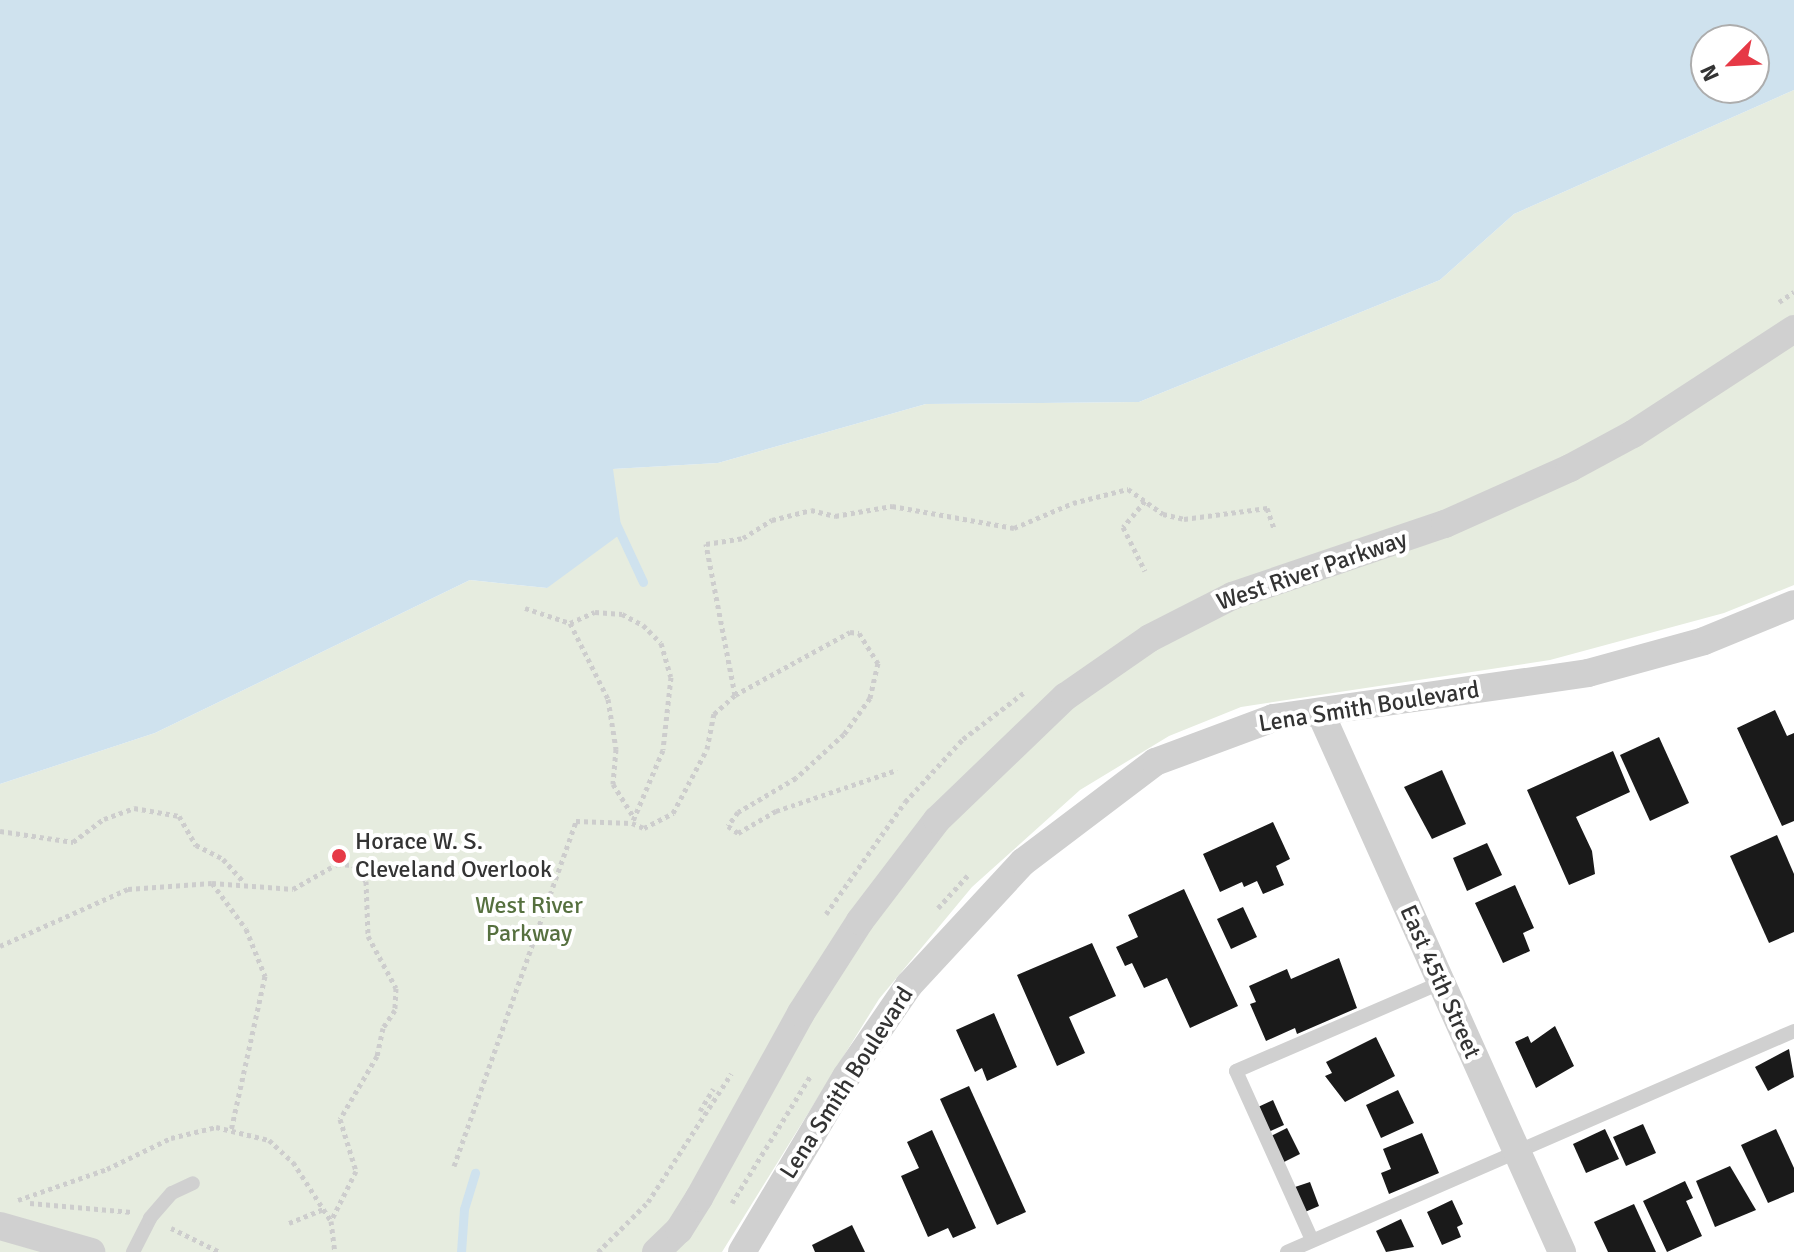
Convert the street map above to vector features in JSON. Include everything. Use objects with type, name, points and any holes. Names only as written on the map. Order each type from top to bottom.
[{"type":"street","name":"West River Parkway","points":[[656,1252],[679,1230],[699,1198],[801,1013],[860,921],[937,820],[1065,697],[1150,638],[1232,596],[1445,524],[1570,468],[1633,434],[1794,329]]},
{"type":"street","name":"Lena Smith Boulevard","points":[[742,1252],[846,1077],[909,985],[1023,862],[1155,762],[1227,732],[1320,712],[1588,673],[1704,641],[1794,604]]},
{"type":"street","name":"East 45th Street","points":[[1320,712],[1562,1252]]},
{"type":"street","points":[[0,1226],[91,1252]]},
{"type":"lane","points":[[1312,1240],[1236,1071],[1440,983]]},
{"type":"lane","points":[[1287,1252],[1794,1031]]},
{"type":"lane","points":[[133,1252],[150,1218],[172,1193],[193,1183]]},
{"type":"path","points":[[735,695],[706,544],[743,538],[772,520],[811,510],[835,516],[892,506],[1014,528],[1073,503],[1128,489],[1163,514],[1184,519],[1267,508],[1274,528]]},
{"type":"path","points":[[1145,501],[1123,527],[1145,571]]},
{"type":"path","points":[[525,608],[570,623],[595,612],[622,614],[661,643],[671,677],[663,750],[633,821]]},
{"type":"path","points":[[570,623],[608,699],[616,749],[613,784],[633,821],[644,828],[673,813],[707,749],[714,714],[735,695],[850,632],[859,633],[878,663],[870,698],[844,734],[796,778],[738,812],[728,826],[738,833],[776,811],[897,770]]},
{"type":"path","points":[[0,831],[73,842],[104,819],[134,808],[179,816],[196,845],[223,859],[245,883]]},
{"type":"path","points":[[454,1166],[576,821],[633,821]]},
{"type":"path","points":[[0,946],[128,889],[245,883],[293,889],[337,864],[353,865],[366,881],[368,936],[396,988],[395,1010],[383,1028],[377,1056],[340,1119],[356,1171],[331,1221],[335,1252]]},
{"type":"path","points":[[927,921],[975,868]]},
{"type":"path","points":[[212,883],[246,929],[265,976],[231,1131]]},
{"type":"path","points":[[728,1209],[813,1073]]},
{"type":"path","points":[[700,1111],[713,1089]]},
{"type":"path","points":[[598,1252],[648,1202],[716,1099]]},
{"type":"path","points":[[14,1201],[124,1210],[150,1218],[220,1252]]},
{"type":"path","points":[[289,1223],[323,1209]]},
{"type":"green space","name":"West River Parkway","points":[[1794,90],[1794,585],[1724,613],[1550,660],[1241,707],[1169,736],[1080,790],[972,887],[879,999],[722,1252],[0,1252],[0,784],[155,733],[470,580],[547,588],[612,469],[718,463],[926,404],[1139,402],[1440,280],[1514,214],[1762,104],[1770,104],[1770,101]]},
{"type":"water","points":[[0,0],[1794,0],[1794,90],[1770,101],[1770,24],[1690,24],[1690,104],[1762,104],[1514,214],[1440,280],[1139,402],[926,404],[718,463],[613,469],[622,533],[547,588],[470,580],[155,733],[0,784]]},
{"type":"building","points":[[1775,710],[1787,736],[1794,733],[1794,821],[1782,826],[1737,728]]},
{"type":"building","points":[[1659,737],[1689,803],[1650,821],[1620,755]]},
{"type":"building","points":[[1613,751],[1630,792],[1576,817],[1592,851],[1595,874],[1569,885],[1527,790]]},
{"type":"building","points":[[1442,770],[1466,824],[1432,839],[1404,787]]},
{"type":"building","points":[[1273,822],[1290,859],[1276,866],[1284,885],[1263,894],[1257,881],[1244,887],[1242,882],[1220,892],[1203,854]]},
{"type":"building","points":[[1777,835],[1794,874],[1794,932],[1769,943],[1730,856]]},
{"type":"building","points":[[1487,843],[1502,875],[1467,891],[1453,858]]},
{"type":"building","points":[[1515,885],[1534,928],[1523,933],[1530,951],[1503,963],[1475,903]]},
{"type":"building","points":[[1184,889],[1238,1006],[1190,1028],[1167,978],[1144,988],[1132,963],[1125,966],[1116,947],[1138,937],[1128,915]]},
{"type":"building","points":[[1243,907],[1257,937],[1231,949],[1217,919]]},
{"type":"building","points":[[1092,943],[1116,996],[1069,1017],[1085,1053],[1057,1066],[1017,975]]},
{"type":"building","points":[[1339,958],[1357,1008],[1297,1034],[1295,1028],[1266,1041],[1250,1004],[1256,1002],[1249,986],[1287,969],[1291,979]]},
{"type":"building","points":[[994,1013],[1017,1067],[987,1081],[982,1068],[975,1072],[956,1030]]},
{"type":"building","points":[[1555,1026],[1574,1066],[1536,1088],[1515,1042],[1528,1036],[1531,1043]]},
{"type":"building","points":[[1376,1037],[1395,1076],[1345,1102],[1325,1076],[1332,1073],[1326,1062]]},
{"type":"building","points":[[1789,1049],[1794,1077],[1768,1091],[1755,1067]]},
{"type":"building","points":[[969,1086],[1026,1212],[997,1225],[940,1099]]},
{"type":"building","points":[[1398,1090],[1414,1123],[1381,1138],[1366,1105]]},
{"type":"building","points":[[1273,1100],[1284,1125],[1268,1132],[1258,1107]]},
{"type":"building","points":[[1643,1124],[1656,1153],[1626,1166],[1613,1137]]},
{"type":"building","points":[[1287,1128],[1300,1154],[1284,1162],[1271,1136]]},
{"type":"building","points":[[1605,1129],[1619,1159],[1586,1173],[1573,1144]]},
{"type":"building","points":[[1776,1129],[1794,1168],[1794,1192],[1768,1203],[1741,1145]]},
{"type":"building","points":[[932,1130],[976,1228],[953,1238],[948,1228],[928,1237],[901,1176],[919,1168],[907,1142]]},
{"type":"building","points":[[1422,1133],[1439,1173],[1389,1194],[1381,1173],[1391,1169],[1383,1149]]},
{"type":"building","points":[[1730,1166],[1756,1210],[1715,1227],[1696,1181]]},
{"type":"building","points":[[1685,1181],[1693,1198],[1686,1201],[1702,1236],[1667,1252],[1643,1201]]},
{"type":"building","points":[[1310,1182],[1319,1206],[1305,1212],[1295,1187]]},
{"type":"building","points":[[1452,1200],[1463,1224],[1457,1227],[1461,1237],[1442,1245],[1427,1212]]},
{"type":"building","points":[[1634,1204],[1656,1252],[1608,1252],[1594,1222]]},
{"type":"building","points":[[1401,1219],[1414,1247],[1386,1252],[1376,1231]]},
{"type":"building","points":[[852,1225],[865,1252],[815,1252],[812,1245]]},
{"type":"waterway","points":[[616,524],[643,582]]},
{"type":"waterway","points":[[461,1252],[464,1209],[475,1173]]},
{"type":"place","name":"Horace W. S. Cleveland Overlook","points":[[339,856]]}]
